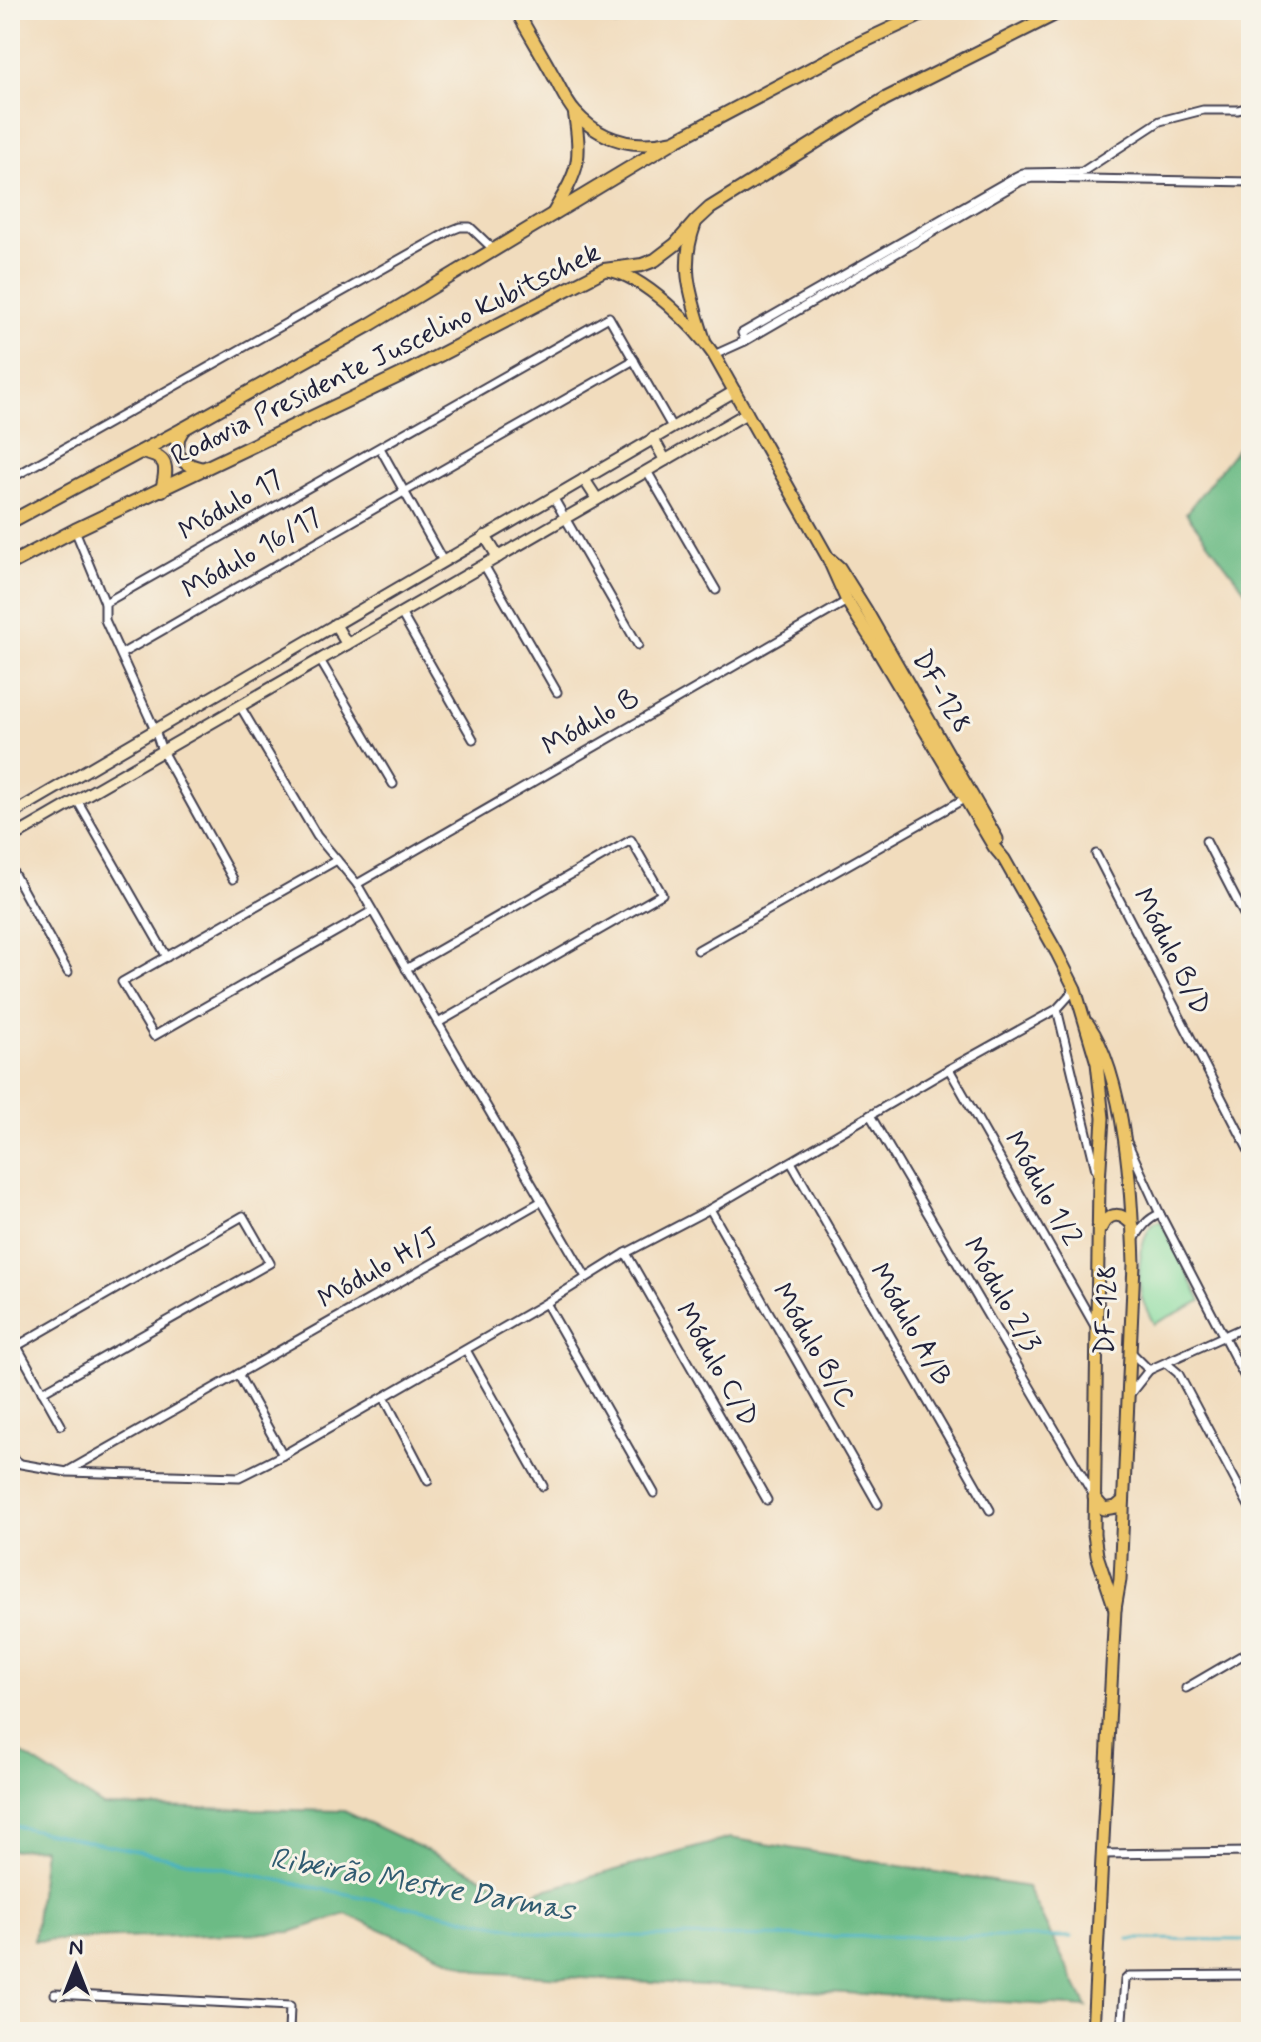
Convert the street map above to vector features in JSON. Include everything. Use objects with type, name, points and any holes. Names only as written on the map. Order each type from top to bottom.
[{"type":"highway","name":"Rodovia Presidente Juscelino Kubitschek","points":[[10,522],[371,324],[676,140],[858,44],[931,10]]},
{"type":"highway","name":"Rodovia Presidente Juscelino Kubitschek","points":[[10,564],[395,378],[604,270],[642,265],[655,260],[676,244],[710,208],[885,99],[1063,10]]},
{"type":"highway","points":[[183,429],[178,438],[177,453],[192,467],[204,469]]},
{"type":"highway","points":[[141,452],[154,454],[166,466],[162,490]]},
{"type":"main road","points":[[516,10],[574,110],[594,130],[614,140],[637,144],[676,140]]},
{"type":"main road","points":[[552,216],[574,177],[579,160],[574,110]]},
{"type":"main road","name":"DF-128","points":[[696,221],[687,244],[686,268],[704,339]]},
{"type":"main road","name":"DF-128","points":[[604,270],[630,278],[664,301],[704,339],[827,556],[847,601],[877,640],[936,731],[1000,844],[1004,859]]},
{"type":"main road","name":"DF-128","points":[[827,556],[839,567],[866,610],[877,640],[936,749],[1057,953],[1075,989],[1097,1063],[1103,1118],[1099,1182],[1095,1542],[1115,1609]]},
{"type":"main road","points":[[846,577],[847,601],[866,610]]},
{"type":"main road","points":[[936,731],[936,749]]},
{"type":"main road","name":"DF-128","points":[[1085,1020],[1097,1037],[1109,1067],[1124,1135],[1134,1264],[1120,1580],[1115,1609],[1093,2032]]},
{"type":"main road","points":[[1100,1231],[1109,1216],[1115,1214],[1123,1216],[1133,1227]]},
{"type":"main road","points":[[1094,1497],[1104,1509],[1116,1507],[1123,1501]]},
{"type":"street","points":[[745,341],[742,333],[1023,173],[1082,172],[1160,121],[1203,110],[1238,110],[1251,106]]},
{"type":"street","points":[[714,355],[745,341],[1021,181],[1032,178],[1251,182]]},
{"type":"street","points":[[10,479],[450,231],[470,227],[493,249]]},
{"type":"street","name":"Módulo 17","points":[[105,603],[609,317],[634,360]]},
{"type":"street","points":[[634,360],[672,427]]},
{"type":"street","name":"Módulo 16/17","points":[[121,654],[634,360]]},
{"type":"street","points":[[10,815],[735,391]]},
{"type":"street","points":[[10,839],[747,413]]},
{"type":"street","points":[[653,438],[665,460]]},
{"type":"street","points":[[380,448],[443,561]]},
{"type":"street","points":[[647,471],[716,590]]},
{"type":"street","points":[[584,479],[597,499]]},
{"type":"street","points":[[553,497],[638,645]]},
{"type":"street","points":[[75,530],[105,603],[105,620],[162,751],[233,879]]},
{"type":"street","points":[[485,536],[498,557]]},
{"type":"street","points":[[484,565],[557,692]]},
{"type":"street","name":"Módulo B","points":[[357,884],[847,601]]},
{"type":"street","points":[[401,613],[473,739]]},
{"type":"street","points":[[335,624],[347,644]]},
{"type":"street","points":[[320,660],[393,784]]},
{"type":"street","points":[[240,706],[317,836],[357,884],[586,1277]]},
{"type":"street","points":[[698,950],[964,799]]},
{"type":"street","points":[[77,800],[167,957]]},
{"type":"street","points":[[406,969],[631,840],[662,894],[438,1023]]},
{"type":"street","points":[[1206,841],[1251,928]]},
{"type":"street","name":"Módulo B/D","points":[[1096,854],[1251,1155]]},
{"type":"street","points":[[337,860],[122,982],[154,1036],[372,911]]},
{"type":"street","points":[[10,867],[68,972]]},
{"type":"street","points":[[10,1457],[21,1464],[67,1472],[239,1477],[283,1455],[546,1303],[626,1253],[710,1209],[1057,1009],[1075,989]]},
{"type":"street","points":[[1057,1009],[1099,1182]]},
{"type":"street","name":"Módulo 1/2","points":[[949,1069],[1097,1330]]},
{"type":"street","name":"Módulo 2/3","points":[[870,1115],[1094,1497]]},
{"type":"street","points":[[1124,1135],[1160,1214],[1251,1389]]},
{"type":"street","name":"Módulo A/B","points":[[791,1162],[990,1510]]},
{"type":"street","name":"Módulo H/J","points":[[67,1472],[542,1201]]},
{"type":"street","name":"Módulo B/C","points":[[710,1209],[878,1504]]},
{"type":"street","points":[[1133,1241],[1143,1225],[1160,1214]]},
{"type":"street","points":[[17,1346],[243,1216],[270,1263],[42,1392]]},
{"type":"street","name":"Módulo C/D","points":[[626,1253],[767,1500]]},
{"type":"street","points":[[546,1303],[654,1493]]},
{"type":"street","points":[[1128,1398],[1149,1370],[1251,1324]]},
{"type":"street","points":[[10,1334],[61,1425]]},
{"type":"street","points":[[466,1350],[543,1486]]},
{"type":"street","points":[[1130,1350],[1149,1370]]},
{"type":"street","points":[[1166,1363],[1178,1373],[1251,1510]]},
{"type":"street","points":[[238,1374],[283,1455]]},
{"type":"street","points":[[384,1397],[428,1481]]},
{"type":"street","points":[[1186,1688],[1251,1650]]},
{"type":"street","points":[[1102,1854],[1251,1852]]},
{"type":"street","points":[[1121,2032],[1125,1980],[1129,1976],[1251,1975]]},
{"type":"street","points":[[55,1994],[290,2006],[289,2032]]},
{"type":"green space","points":[[605,10],[650,10],[615,26]]},
{"type":"green space","points":[[1251,431],[1251,598],[1186,513]]},
{"type":"green space","points":[[1159,1221],[1201,1301],[1154,1324],[1142,1297],[1140,1266],[1145,1238],[1153,1223]]},
{"type":"green space","points":[[10,1746],[103,1806],[344,1811],[523,1896],[730,1838],[1027,1887],[1087,2007],[479,1972],[346,1914],[291,1932],[34,1941],[44,1848],[10,1850]]},
{"type":"waterway","name":"Ribeirão Mestre Darmas","points":[[10,1825],[552,1936],[1071,1937]]},
{"type":"waterway","name":"Ribeirão Mestre Darmas","points":[[1128,1939],[1251,1940]]}]
